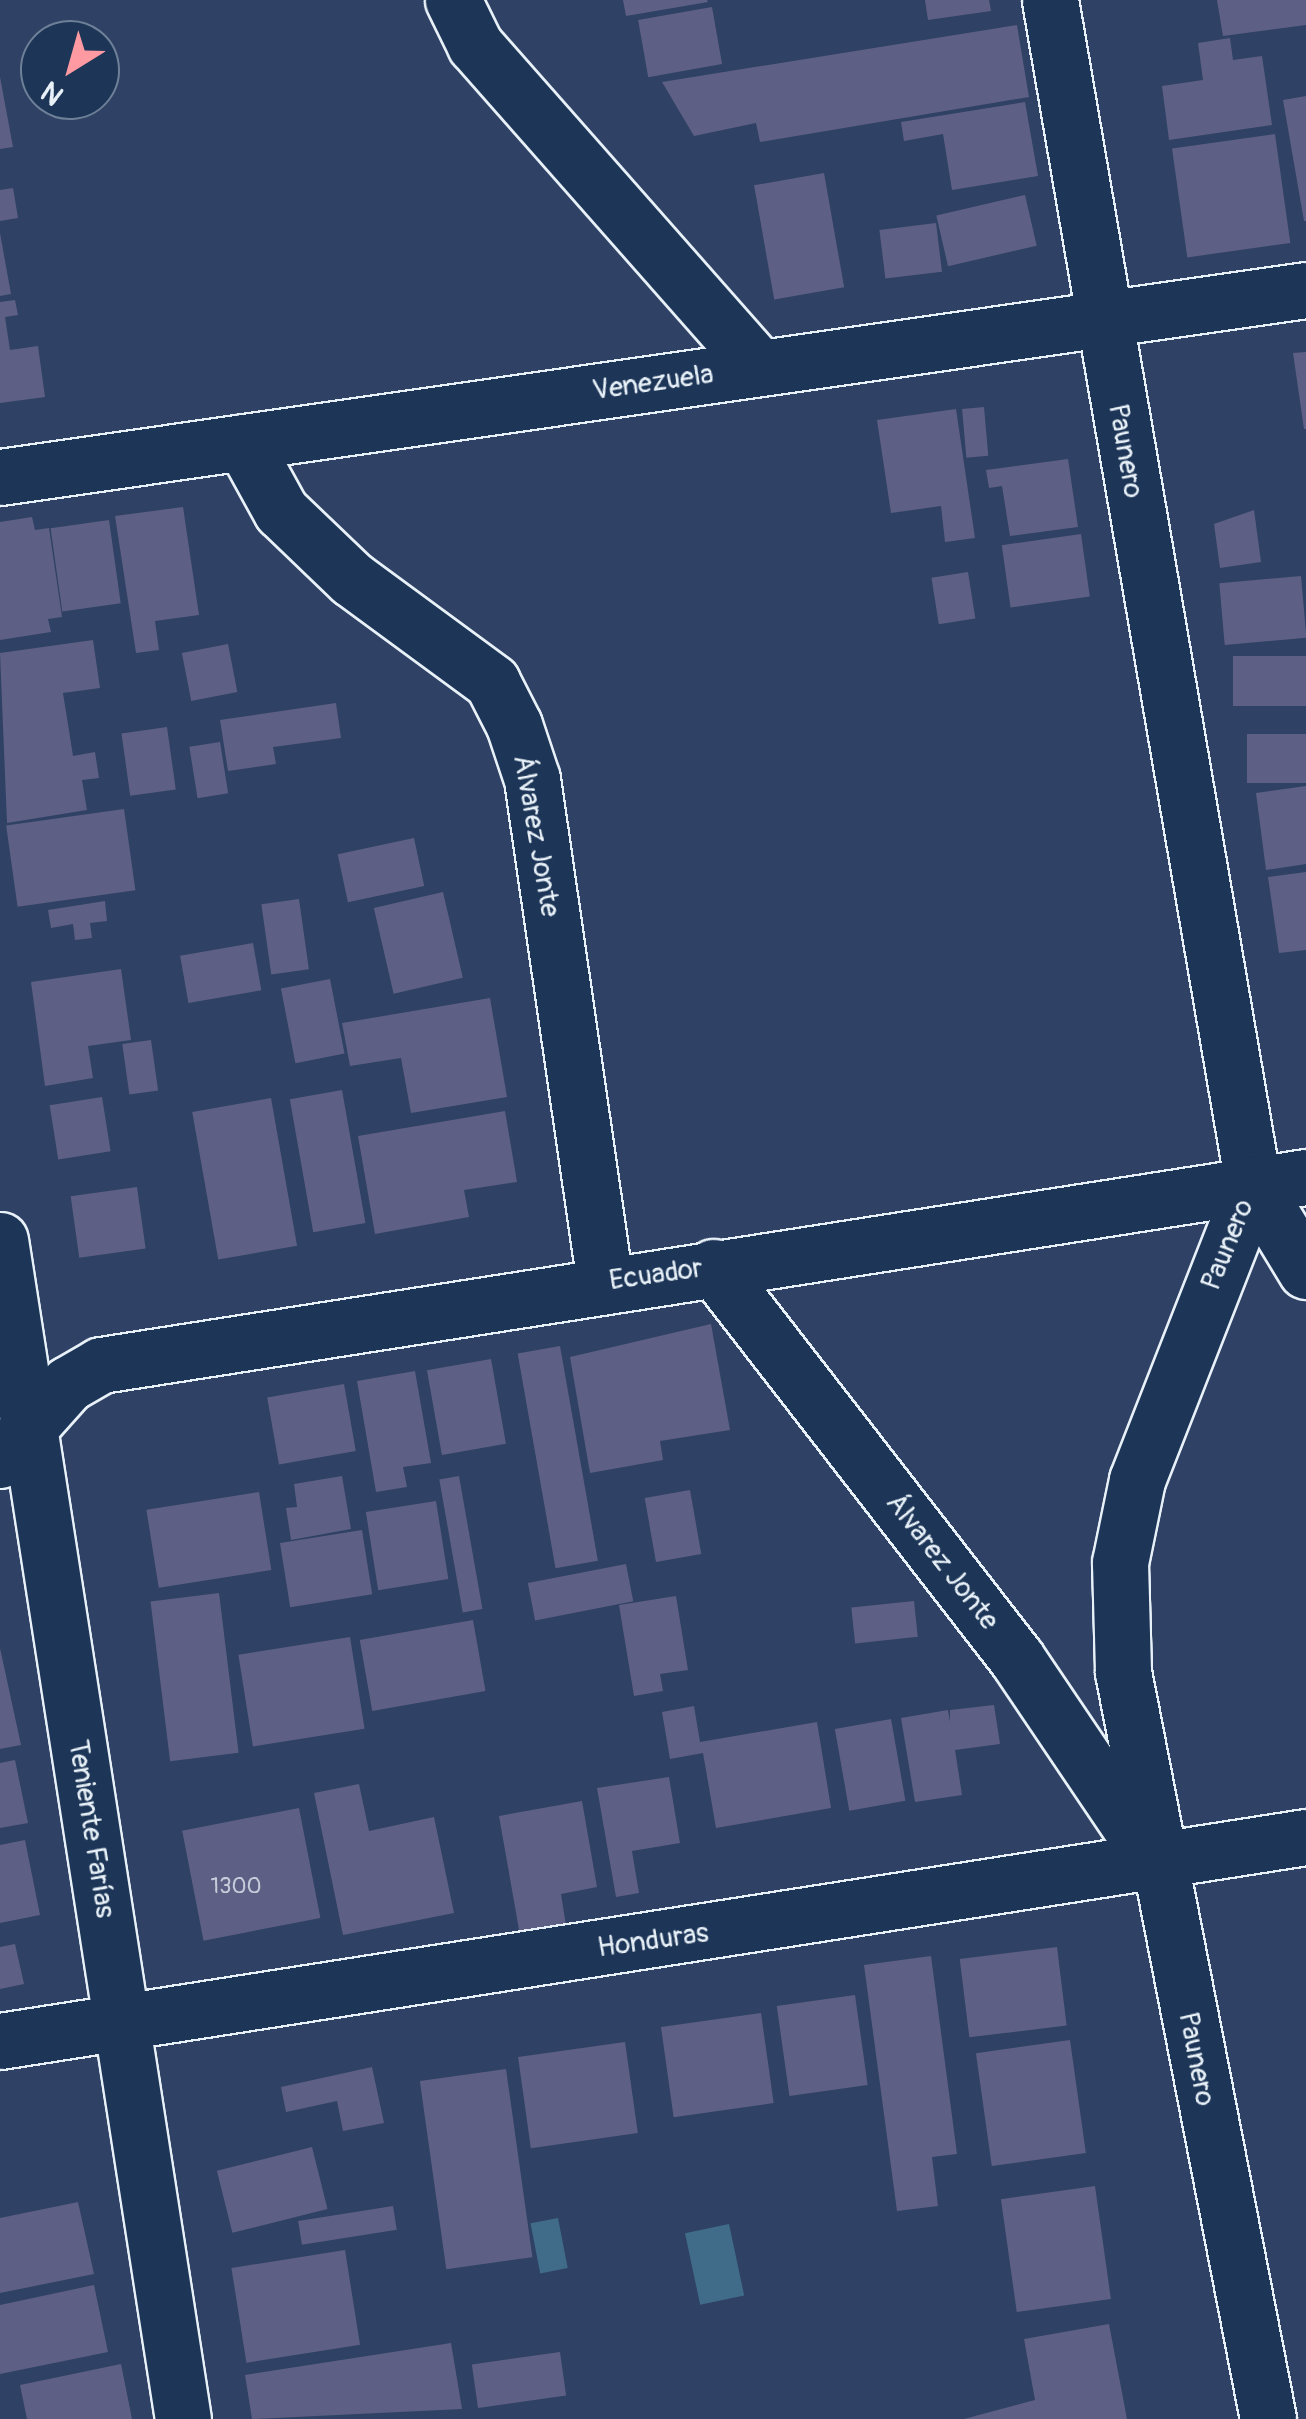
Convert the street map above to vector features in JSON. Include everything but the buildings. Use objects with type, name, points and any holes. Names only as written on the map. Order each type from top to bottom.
[{"type":"street","points":[[453,0],[475,45],[759,367]]},
{"type":"street","name":"Paunero","points":[[1050,0],[1101,320],[1280,1181],[1137,1480],[1120,1564],[1123,1672],[1157,1866],[1268,2419]]},
{"type":"street","name":"Venezuela","points":[[0,477],[1306,290]]},
{"type":"street","name":"Álvarez Jonte","points":[[244,442],[281,512],[352,578],[492,682],[514,724],[532,780],[605,1283]]},
{"type":"street","points":[[1280,1181],[1306,1270]]},
{"type":"street","name":"Ecuador","points":[[14,1442],[100,1365],[605,1283],[1280,1181]]},
{"type":"street","name":"Teniente Farías","points":[[0,1240],[14,1442],[120,2021],[183,2419]]},
{"type":"street","name":"Álvarez Jonte","points":[[713,1267],[1017,1659],[1157,1866]]},
{"type":"street","name":"Honduras","points":[[0,2040],[1157,1866],[1306,1837]]},
{"type":"water","points":[[558,2218],[568,2268],[540,2273],[531,2223]]},
{"type":"water","points":[[729,2224],[744,2295],[700,2305],[685,2233]]}]
